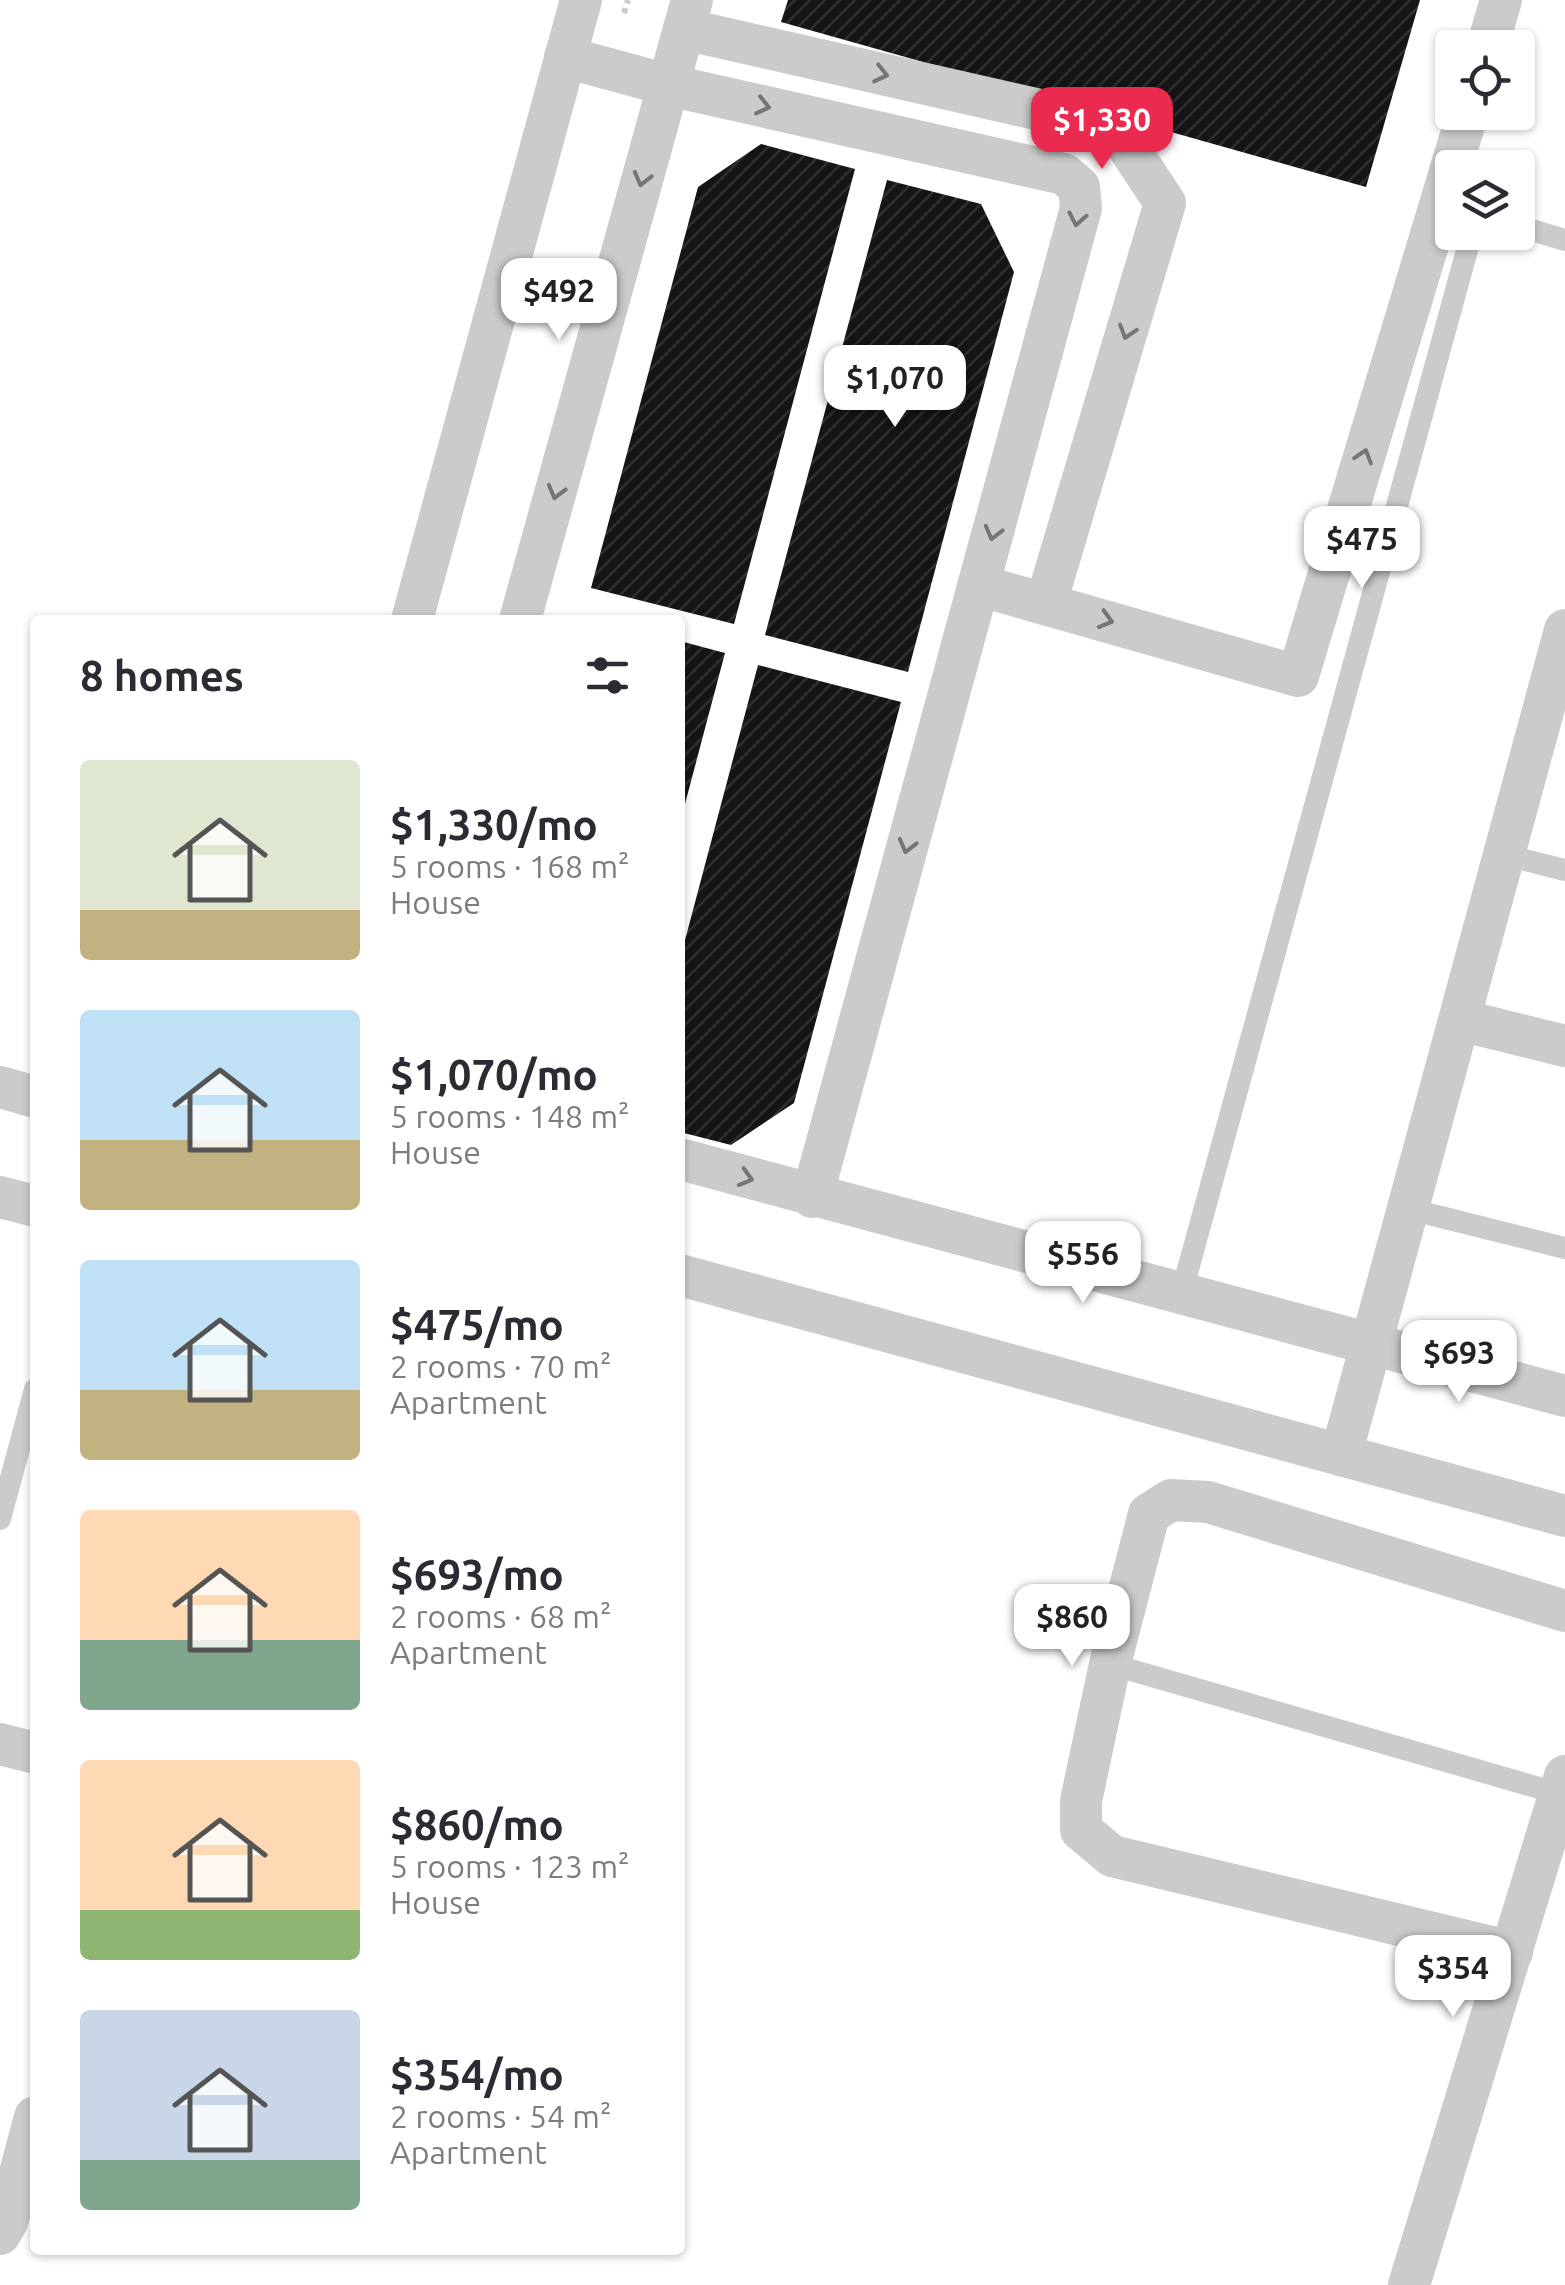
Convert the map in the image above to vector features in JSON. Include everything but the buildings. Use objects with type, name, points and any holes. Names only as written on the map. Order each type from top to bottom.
[{"type":"street","points":[[413,615],[582,0]]},
{"type":"street","points":[[1493,30],[1502,0]]},
{"type":"street","points":[[521,615],[688,14],[1115,127],[1165,203],[1046,602]]},
{"type":"street","points":[[565,57],[668,85],[1064,174],[1078,187],[1081,208],[812,1196]]},
{"type":"street","points":[[978,585],[1298,676],[1463,130]]},
{"type":"street","points":[[1341,1455],[1563,647]]},
{"type":"street","points":[[1460,1020],[1565,1046]]},
{"type":"street","points":[[0,1087],[30,1095]]},
{"type":"street","points":[[685,1160],[1565,1396]]},
{"type":"street","points":[[0,1197],[30,1205]]},
{"type":"street","points":[[685,1276],[1565,1516]]},
{"type":"street","points":[[1512,1952],[1112,1856],[1081,1830],[1081,1801],[1110,1664],[1149,1514],[1171,1500],[1208,1502],[1565,1611]]},
{"type":"street","points":[[0,1744],[30,1753]]},
{"type":"street","points":[[1409,2285],[1562,1785]]},
{"type":"street","points":[[0,2234],[8,2222],[30,2136]]},
{"type":"lane","points":[[1535,231],[1565,240]]},
{"type":"lane","points":[[1182,1294],[1467,250]]},
{"type":"lane","points":[[1505,854],[1565,870]]},
{"type":"lane","points":[[1409,1210],[1565,1248]]},
{"type":"lane","points":[[0,1519],[30,1408]]},
{"type":"lane","points":[[1110,1664],[1562,1785]]}]
